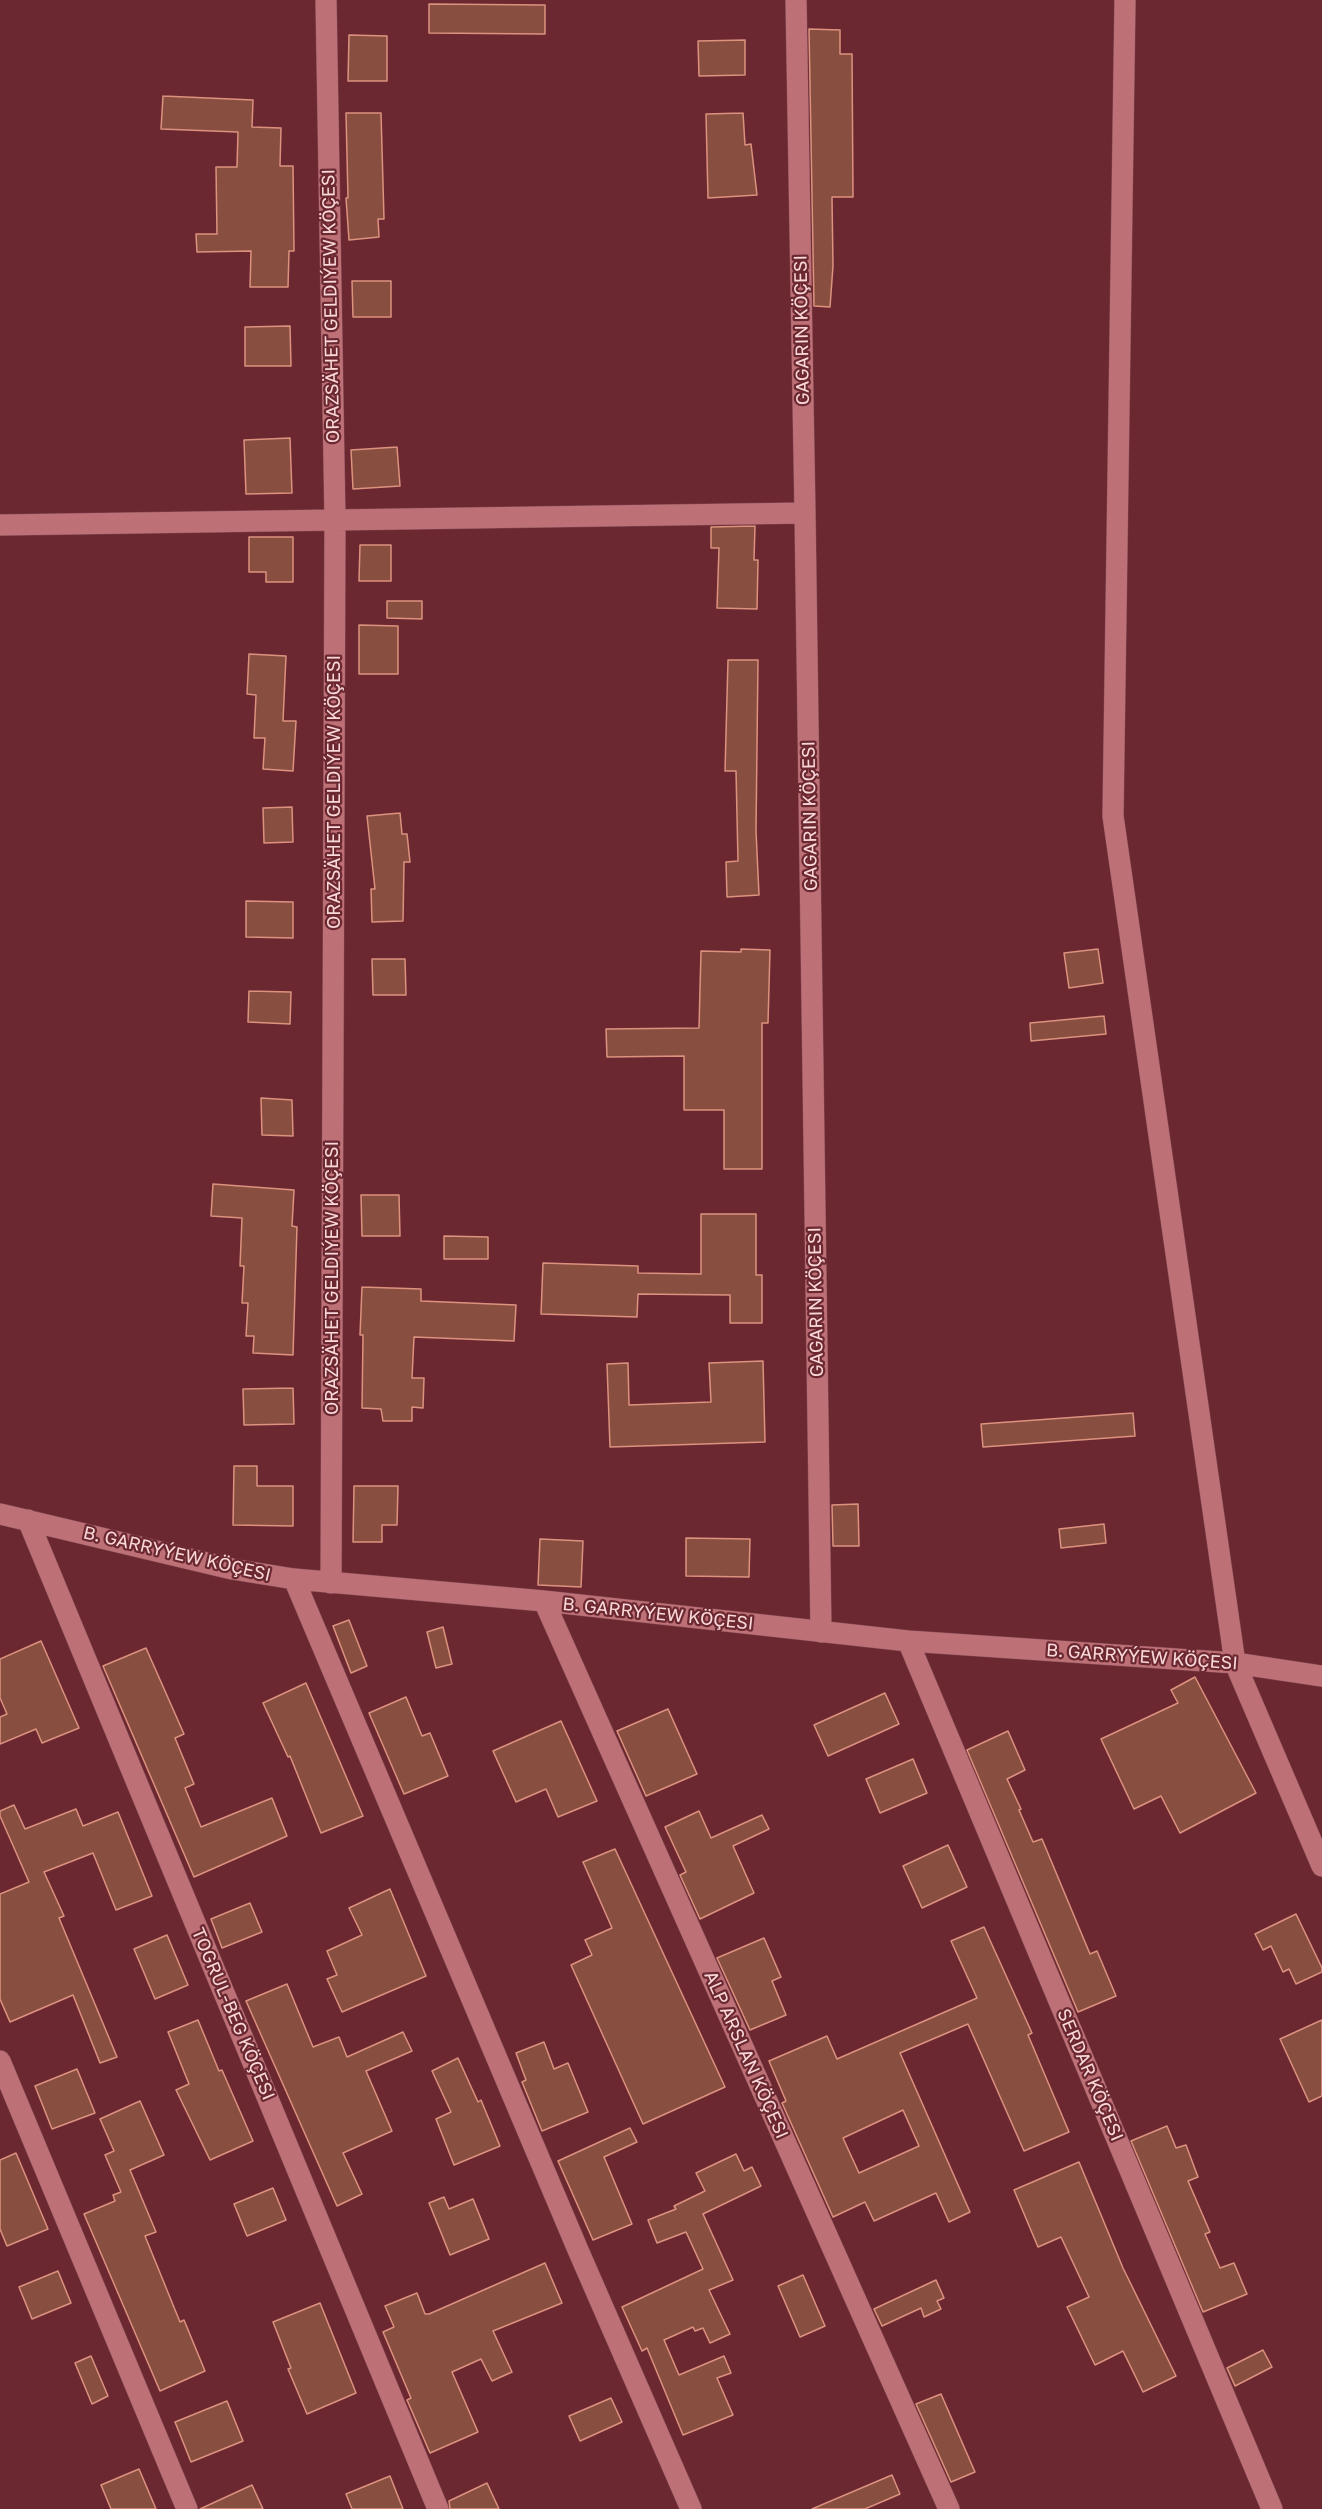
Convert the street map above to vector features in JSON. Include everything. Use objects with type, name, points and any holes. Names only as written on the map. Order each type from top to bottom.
[{"type":"street","name":"ORAZSÄHET GELDIÝEW KÖÇESI","points":[[326,0],[335,520],[331,1583]]},
{"type":"street","name":"GAGARIN KÖÇESI","points":[[796,0],[806,513],[821,1632]]},
{"type":"street","points":[[1125,0],[1113,816],[1235,1663],[1322,1866]]},
{"type":"street","points":[[0,525],[806,513]]},
{"type":"street","name":"B. GARRYÝEW KÖÇESI","points":[[0,1514],[232,1569],[294,1579],[544,1602],[908,1641],[1235,1663],[1322,1676]]},
{"type":"street","name":"TOGRUL-BEG KÖÇESI","points":[[28,1520],[438,2509]]},
{"type":"street","points":[[294,1579],[691,2509]]},
{"type":"street","name":"ALP ARSLAN KÖÇESI","points":[[544,1602],[949,2509]]},
{"type":"street","name":"SERDAR KÖÇESI","points":[[908,1641],[1272,2509]]},
{"type":"street","points":[[0,2061],[187,2509]]},
{"type":"building","points":[[429,4],[545,5],[545,34],[429,33]]},
{"type":"building","points":[[809,29],[840,30],[840,54],[852,54],[853,197],[832,197],[833,266],[830,307],[814,306]]},
{"type":"building","points":[[349,35],[387,36],[387,81],[348,81]]},
{"type":"building","points":[[745,40],[745,75],[699,76],[698,41]]},
{"type":"building","points":[[163,96],[253,100],[252,127],[281,128],[280,166],[293,166],[294,251],[289,251],[288,287],[250,287],[251,251],[197,252],[196,234],[217,234],[216,167],[237,167],[238,132],[161,129]]},
{"type":"building","points":[[346,113],[381,113],[384,219],[378,219],[379,237],[349,240],[346,198],[348,198]]},
{"type":"building","points":[[743,113],[745,145],[751,144],[757,195],[708,198],[706,114]]},
{"type":"building","points":[[352,281],[391,281],[391,317],[353,317]]},
{"type":"building","points":[[290,326],[291,366],[245,366],[245,327]]},
{"type":"building","points":[[290,438],[292,493],[246,494],[244,440]]},
{"type":"building","points":[[397,447],[400,486],[353,489],[351,450]]},
{"type":"building","points":[[755,526],[754,560],[758,560],[757,609],[717,608],[719,548],[711,548],[711,527]]},
{"type":"building","points":[[249,537],[293,537],[293,582],[266,582],[266,572],[249,572]]},
{"type":"building","points":[[360,545],[391,545],[391,581],[359,581]]},
{"type":"building","points":[[387,601],[422,601],[422,619],[387,618]]},
{"type":"building","points":[[359,625],[398,626],[398,674],[359,674]]},
{"type":"building","points":[[249,654],[286,656],[283,721],[296,721],[293,771],[263,769],[265,738],[254,738],[256,695],[247,694]]},
{"type":"building","points":[[728,660],[758,660],[756,831],[759,895],[727,897],[726,862],[738,861],[736,771],[725,771]]},
{"type":"building","points":[[292,807],[293,842],[264,843],[263,808]]},
{"type":"building","points":[[400,813],[402,834],[407,834],[410,862],[404,862],[403,921],[372,922],[371,889],[375,889],[367,816]]},
{"type":"building","points":[[246,901],[293,902],[293,938],[246,937]]},
{"type":"building","points":[[741,949],[770,950],[768,1023],[762,1023],[762,1169],[724,1169],[724,1110],[684,1110],[684,1056],[607,1057],[606,1029],[699,1028],[701,951],[741,952]]},
{"type":"building","points":[[1098,949],[1103,983],[1069,988],[1064,953]]},
{"type":"building","points":[[372,959],[405,959],[406,995],[373,995]]},
{"type":"building","points":[[249,991],[291,992],[290,1024],[248,1022]]},
{"type":"building","points":[[1104,1016],[1106,1034],[1031,1041],[1030,1023]]},
{"type":"building","points":[[261,1098],[292,1100],[293,1136],[262,1135]]},
{"type":"building","points":[[213,1184],[294,1190],[292,1226],[297,1227],[293,1355],[253,1353],[254,1336],[246,1336],[248,1303],[242,1303],[244,1266],[240,1266],[242,1218],[211,1216]]},
{"type":"building","points":[[361,1195],[399,1195],[400,1236],[362,1236]]},
{"type":"building","points":[[701,1214],[756,1214],[756,1275],[762,1275],[762,1323],[730,1323],[730,1295],[638,1294],[637,1317],[541,1314],[543,1263],[638,1266],[638,1273],[701,1274]]},
{"type":"building","points":[[444,1236],[488,1237],[488,1259],[444,1259]]},
{"type":"building","points":[[362,1287],[421,1289],[421,1301],[516,1305],[514,1341],[414,1337],[412,1378],[424,1378],[423,1408],[412,1407],[412,1421],[383,1421],[381,1409],[362,1408],[363,1335],[360,1335]]},
{"type":"building","points":[[763,1361],[765,1442],[610,1447],[607,1364],[628,1363],[629,1405],[711,1402],[709,1363]]},
{"type":"building","points":[[293,1388],[294,1424],[244,1425],[243,1389]]},
{"type":"building","points":[[1133,1413],[1135,1436],[983,1447],[981,1424]]},
{"type":"building","points":[[234,1466],[257,1466],[257,1486],[293,1486],[293,1526],[233,1525]]},
{"type":"building","points":[[354,1486],[398,1486],[397,1525],[382,1525],[382,1542],[353,1542]]},
{"type":"building","points":[[858,1504],[859,1546],[833,1546],[832,1505]]},
{"type":"building","points":[[1104,1524],[1106,1543],[1061,1548],[1059,1529]]},
{"type":"building","points":[[686,1538],[750,1539],[749,1577],[686,1576]]},
{"type":"building","points":[[540,1539],[583,1541],[581,1587],[538,1585]]},
{"type":"building","points":[[349,1620],[367,1666],[351,1673],[333,1626]]},
{"type":"building","points":[[443,1627],[452,1664],[436,1668],[427,1632]]},
{"type":"building","points":[[41,1641],[79,1728],[42,1743],[36,1729],[0,1744],[0,1717],[7,1714],[0,1698],[0,1659]]},
{"type":"building","points":[[146,1648],[184,1734],[175,1738],[194,1784],[185,1788],[201,1827],[272,1798],[287,1836],[194,1877],[103,1666]]},
{"type":"building","points":[[1195,1677],[1256,1793],[1180,1833],[1161,1796],[1134,1809],[1101,1739],[1178,1703],[1171,1690]]},
{"type":"building","points":[[306,1683],[363,1816],[321,1833],[290,1756],[288,1757],[263,1703]]},
{"type":"building","points":[[885,1693],[899,1724],[828,1756],[814,1725]]},
{"type":"building","points":[[406,1697],[422,1736],[430,1733],[448,1776],[404,1794],[369,1713]]},
{"type":"building","points":[[668,1709],[697,1774],[646,1796],[617,1731]]},
{"type":"building","points":[[561,1721],[597,1801],[558,1817],[546,1789],[516,1802],[493,1751]]},
{"type":"building","points":[[1008,1731],[1025,1770],[1007,1779],[1021,1809],[1019,1810],[1033,1842],[1042,1839],[1090,1954],[1097,1951],[1116,1996],[1078,2012],[967,1750]]},
{"type":"building","points":[[913,1759],[927,1793],[880,1813],[866,1779]]},
{"type":"building","points":[[14,1805],[25,1829],[76,1809],[83,1826],[118,1812],[152,1896],[116,1910],[93,1853],[44,1872],[64,1916],[59,1918],[117,2057],[100,2063],[73,1995],[10,2022],[0,1999],[0,1894],[29,1882],[0,1816],[0,1811]]},
{"type":"building","points":[[699,1811],[711,1838],[762,1815],[769,1829],[733,1846],[754,1893],[700,1919],[680,1875],[686,1872],[665,1827]]},
{"type":"building","points":[[948,1845],[967,1887],[922,1908],[903,1866]]},
{"type":"building","points":[[615,1849],[725,2087],[643,2124],[571,1965],[592,1955],[585,1940],[612,1928],[583,1862]]},
{"type":"building","points":[[390,1889],[426,1976],[342,2012],[327,1979],[337,1975],[327,1951],[362,1935],[349,1908]]},
{"type":"building","points":[[250,1903],[262,1932],[222,1948],[211,1919]]},
{"type":"building","points":[[1296,1914],[1322,1972],[1296,1984],[1289,1969],[1283,1972],[1271,1946],[1263,1950],[1255,1934]]},
{"type":"building","points":[[984,1927],[1032,2033],[1028,2035],[1069,2132],[1024,2151],[968,2024],[900,2053],[970,2212],[949,2222],[936,2193],[874,2221],[865,2202],[833,2217],[782,2103],[786,2101],[769,2061],[827,2036],[837,2059],[977,1998],[951,1941]],"holes":[[[903,2110],[919,2146],[859,2173],[843,2138]]]},
{"type":"building","points":[[167,1935],[188,1985],[155,1999],[134,1949]]},
{"type":"building","points":[[764,1938],[781,1977],[772,1981],[786,2015],[750,2030],[717,1958]]},
{"type":"building","points":[[287,1984],[313,2047],[339,2037],[347,2057],[403,2032],[412,2051],[366,2071],[392,2131],[343,2153],[362,2194],[337,2206],[246,2001]]},
{"type":"building","points":[[198,2020],[219,2071],[222,2070],[253,2141],[210,2160],[176,2090],[189,2084],[168,2032]]},
{"type":"building","points":[[1322,2020],[1322,2096],[1309,2102],[1280,2039]]},
{"type":"building","points":[[544,2042],[554,2069],[568,2063],[588,2112],[542,2131],[522,2082],[526,2080],[516,2053]]},
{"type":"building","points":[[458,2058],[478,2102],[481,2100],[500,2146],[454,2165],[436,2119],[451,2112],[432,2071]]},
{"type":"building","points":[[77,2069],[95,2113],[52,2129],[35,2086]]},
{"type":"building","points":[[140,2101],[164,2155],[130,2170],[156,2232],[145,2236],[180,2322],[184,2320],[205,2371],[160,2391],[84,2214],[115,2201],[113,2195],[121,2192],[105,2155],[114,2151],[100,2119]]},
{"type":"building","points":[[1167,2126],[1176,2148],[1186,2145],[1198,2177],[1188,2181],[1210,2232],[1205,2234],[1220,2268],[1234,2263],[1247,2294],[1203,2312],[1131,2141]]},
{"type":"building","points":[[630,2128],[637,2142],[604,2157],[632,2224],[593,2240],[558,2161]]},
{"type":"building","points":[[16,2153],[48,2229],[7,2246],[0,2229],[0,2160]]},
{"type":"building","points":[[736,2154],[744,2171],[752,2167],[761,2186],[703,2214],[733,2280],[709,2290],[730,2334],[710,2343],[703,2328],[695,2331],[693,2327],[664,2340],[679,2375],[724,2356],[731,2373],[717,2378],[733,2415],[683,2435],[647,2348],[642,2351],[622,2307],[703,2269],[686,2232],[657,2243],[648,2220],[676,2209],[674,2206],[705,2191],[696,2173]]},
{"type":"building","points":[[1079,2162],[1123,2268],[1176,2376],[1143,2392],[1123,2351],[1095,2365],[1067,2307],[1089,2297],[1061,2237],[1038,2247],[1014,2190]]},
{"type":"building","points":[[273,2188],[286,2220],[247,2236],[234,2204]]},
{"type":"building","points":[[444,2197],[449,2209],[473,2199],[489,2239],[450,2255],[429,2203]]},
{"type":"building","points":[[545,2263],[562,2303],[493,2331],[512,2372],[492,2381],[481,2359],[452,2372],[478,2432],[430,2453],[407,2400],[411,2398],[383,2332],[394,2327],[385,2306],[417,2293],[425,2314],[429,2314]]},
{"type":"building","points":[[58,2271],[71,2303],[32,2319],[19,2287]]},
{"type":"building","points":[[803,2275],[825,2326],[800,2337],[778,2286]]},
{"type":"building","points":[[936,2280],[944,2298],[937,2301],[941,2309],[924,2317],[921,2308],[882,2326],[874,2309]]},
{"type":"building","points":[[320,2303],[356,2393],[307,2414],[288,2369],[291,2368],[273,2322]]},
{"type":"building","points":[[1263,2350],[1272,2367],[1235,2386],[1227,2368]]},
{"type":"building","points":[[91,2356],[108,2396],[92,2404],[75,2363]]},
{"type":"building","points":[[941,2394],[975,2472],[951,2482],[916,2404]]},
{"type":"building","points":[[611,2398],[622,2422],[580,2441],[569,2416]]},
{"type":"building","points":[[227,2401],[243,2441],[191,2462],[175,2422]]},
{"type":"building","points":[[139,2469],[156,2509],[111,2509],[101,2485]]},
{"type":"building","points":[[892,2475],[900,2494],[865,2509],[812,2509]]},
{"type":"building","points":[[390,2476],[403,2509],[352,2509],[346,2494]]},
{"type":"building","points":[[487,2483],[499,2509],[450,2509],[449,2501]]},
{"type":"building","points":[[252,2485],[263,2509],[200,2509]]}]
